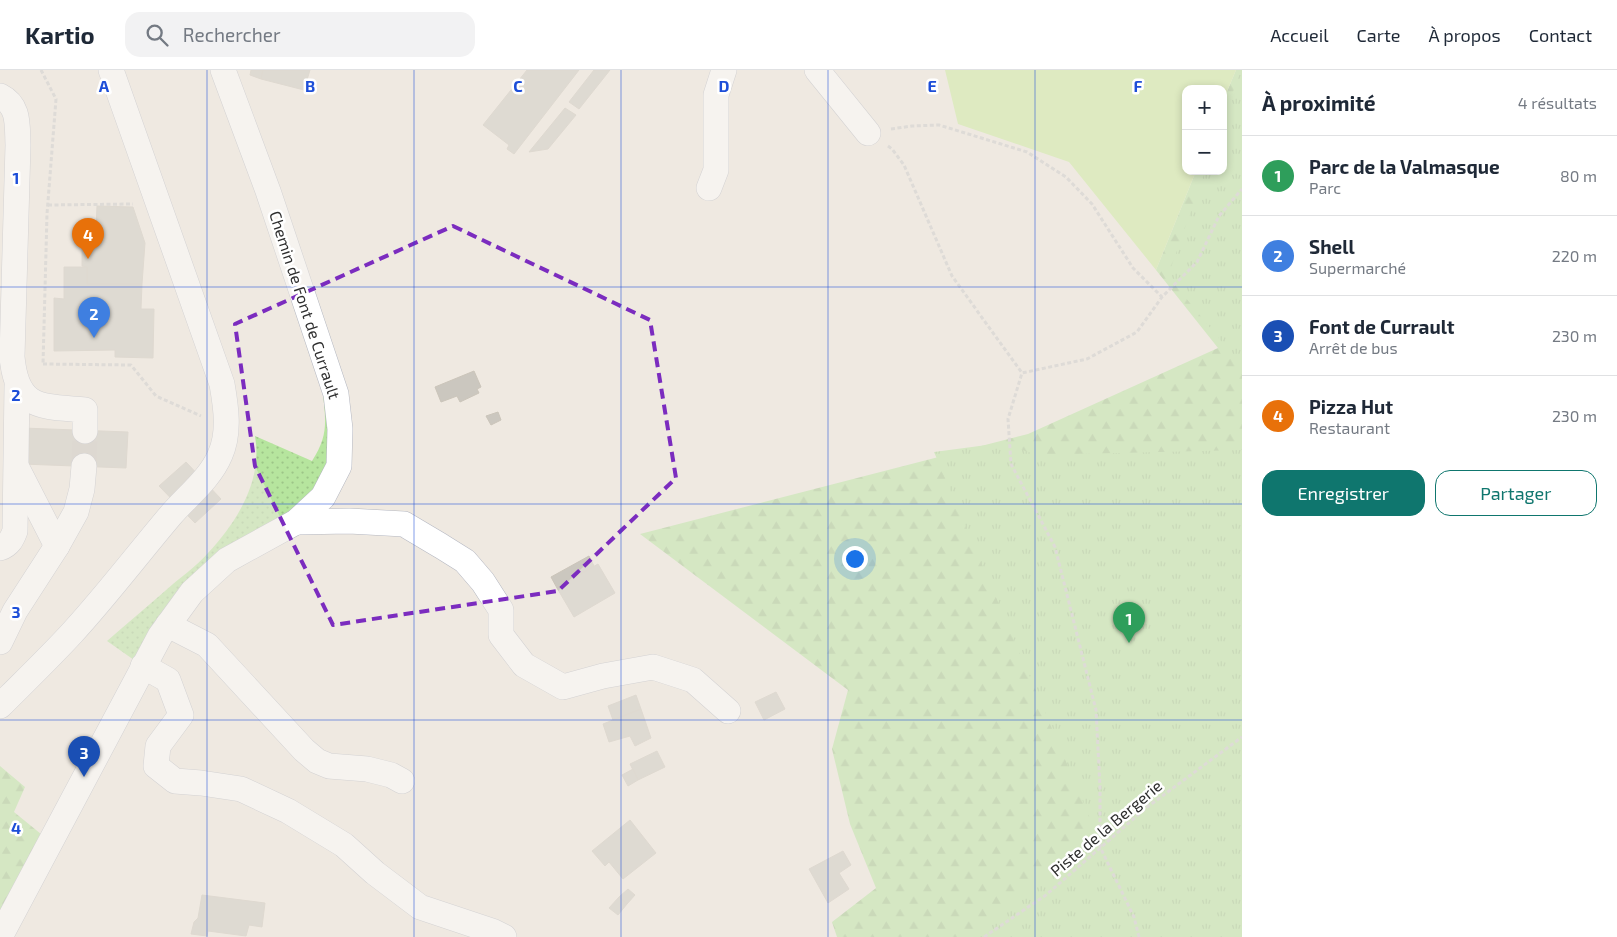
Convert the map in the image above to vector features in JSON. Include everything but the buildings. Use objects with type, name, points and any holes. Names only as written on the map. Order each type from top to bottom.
[{"type":"street","points":[[0,706],[72,633],[178,506],[211,471],[220,456],[225,441],[227,427],[222,384],[111,70]]},
{"type":"street","name":"Chemin de Font de Currault","points":[[0,937],[144,666],[168,625],[192,592],[227,560],[296,522],[323,498],[339,466],[340,430],[336,394],[268,191],[222,70]]},
{"type":"street","points":[[709,188],[716,170],[716,95],[724,70]]},
{"type":"street","points":[[817,70],[868,133]]},
{"type":"street","points":[[0,96],[8,100],[17,115],[18,145],[12,357],[14,379],[17,386],[32,402],[42,406],[85,410],[84,431]]},
{"type":"street","points":[[0,548],[12,540],[16,531],[17,386]]},
{"type":"street","points":[[0,642],[16,611],[76,512],[82,489],[84,466]]},
{"type":"street","points":[[16,467],[57,546]]},
{"type":"street","points":[[296,522],[349,521],[404,524],[441,546],[465,561],[483,582],[501,610],[502,635],[524,665],[563,687],[653,666],[693,680],[728,711]]},
{"type":"street","points":[[168,625],[207,645],[304,750],[317,761],[329,766],[367,769],[391,775],[402,781]]},
{"type":"street","points":[[144,666],[168,680],[181,714],[158,746],[156,766],[175,782],[201,783],[241,789],[257,796],[288,811],[344,845],[375,873],[420,906],[504,937]]},
{"type":"path","points":[[868,133],[912,126],[939,125],[1027,152],[1066,177],[1092,204],[1133,268],[1162,297]]},
{"type":"path","points":[[868,133],[892,148],[904,165],[952,276],[1022,373]]},
{"type":"path","points":[[1022,373],[1087,359],[1137,332],[1162,297],[1197,262],[1219,216],[1242,189]]},
{"type":"path","points":[[48,205],[135,204]]},
{"type":"path","points":[[43,364],[131,365],[156,396],[227,427]]},
{"type":"path","points":[[1022,373],[1008,419],[1010,464],[1054,547],[1096,710],[1100,787],[1100,847],[1134,917],[1139,937]]},
{"type":"path","name":"Piste de la Bergerie","points":[[984,937],[1046,895],[1146,808],[1242,737]]},
{"type":"highlighted area","points":[[453,226],[650,320],[676,478],[558,591],[333,625],[255,466],[235,324]]},
{"type":"green space","points":[[945,70],[1236,70],[1227,91],[1227,85],[1182,85],[1182,175],[1194,175],[1156,270],[1069,162],[958,124]]},
{"type":"green space","points":[[1236,70],[1242,70],[1242,937],[837,937],[832,922],[876,888],[850,824],[832,749],[848,690],[640,534],[1028,434],[1218,348],[1156,270],[1194,175],[1227,175],[1227,91]]},
{"type":"green space","points":[[1242,70],[1242,367],[1168,276],[1204,175],[1227,175],[1227,108]]},
{"type":"green space","points":[[323,394],[331,416],[326,478],[134,660],[107,641],[198,563],[229,528],[238,514],[251,484],[255,468],[255,436],[312,461],[321,444],[325,429]]},
{"type":"green space","points":[[1002,443],[1037,455],[1242,450],[1242,937],[964,937],[1096,832],[934,452]]},
{"type":"green space","points":[[0,766],[25,787],[14,812],[41,834],[0,920]]},
{"type":"tunnel","points":[[84,466],[85,431]]},
{"type":"place","name":"Pizza Hut","points":[[88,259]]},
{"type":"place","name":"Shell","points":[[94,338]]},
{"type":"place","name":"Parc de la Valmasque","points":[[1129,643]]},
{"type":"place","name":"Font de Currault","points":[[84,777]]}]
